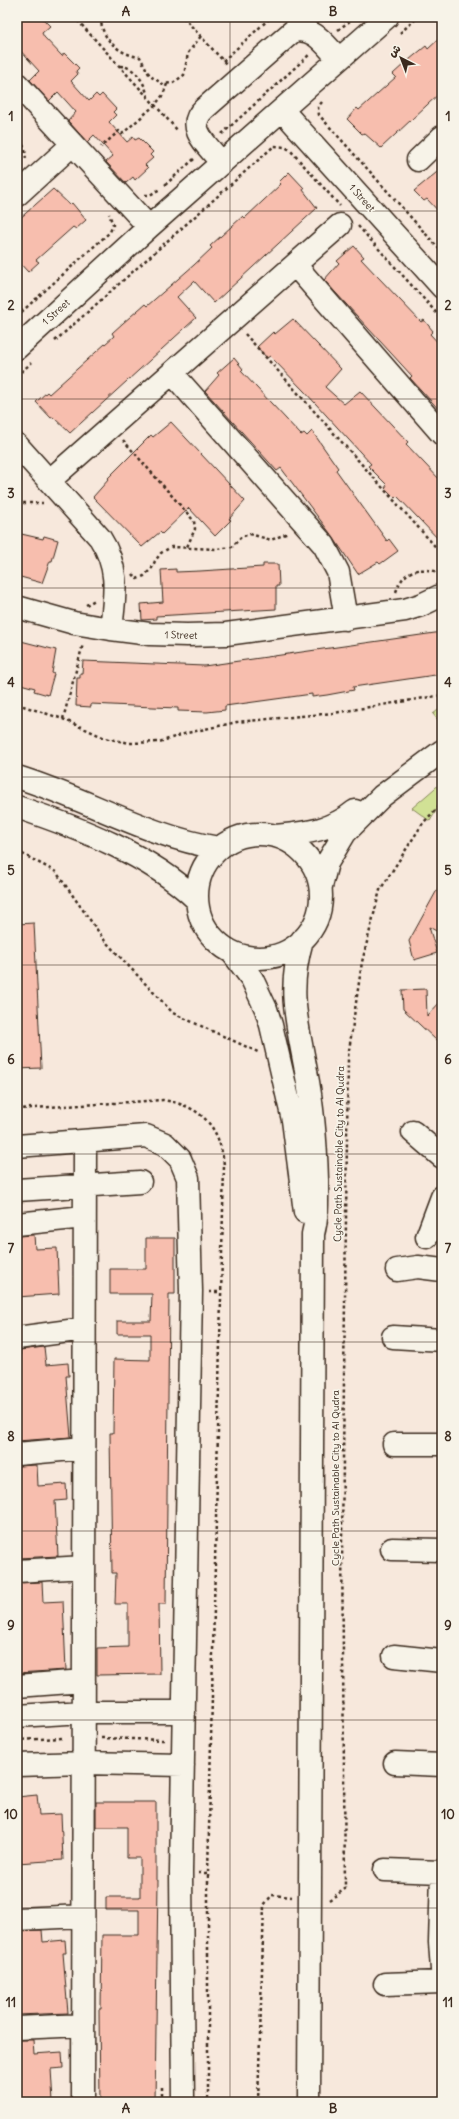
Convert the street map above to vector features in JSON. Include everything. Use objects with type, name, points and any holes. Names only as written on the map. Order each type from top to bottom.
[{"type":"street","name":"1 Street","points":[[26,354],[149,227],[215,155],[282,110],[387,17]]},
{"type":"street","points":[[215,155],[196,132],[195,123],[198,115],[293,31],[302,29],[311,31],[339,59]]},
{"type":"street","points":[[17,84],[149,227]]},
{"type":"street","name":"1 Street","points":[[282,110],[442,287]]},
{"type":"street","points":[[418,160],[442,137]]},
{"type":"street","points":[[24,189],[72,145]]},
{"type":"street","points":[[44,489],[172,373],[295,265],[345,218]]},
{"type":"street","points":[[295,265],[442,434]]},
{"type":"street","points":[[172,373],[324,545],[338,572],[346,619]]},
{"type":"street","points":[[17,445],[44,489],[100,538],[107,549],[115,576],[111,629]]},
{"type":"street","name":"1 Street","points":[[17,607],[74,623],[111,629],[150,634],[226,634],[405,610],[421,605],[442,595]]},
{"type":"street","points":[[382,796],[369,801],[345,819],[328,828],[309,833],[275,836],[252,834],[240,837],[220,848],[204,866],[198,882],[197,900],[200,917],[208,933],[216,942],[232,952],[248,957],[272,957],[293,948],[310,931],[320,909],[321,886],[327,863],[344,833],[382,796],[442,751]]},
{"type":"street","points":[[17,777],[86,802],[158,834],[188,843],[220,848]]},
{"type":"street","points":[[17,807],[87,834],[147,862],[173,879],[197,900]]},
{"type":"street","points":[[275,836],[286,840],[305,854],[312,864],[321,886]]},
{"type":"street","points":[[302,940],[294,972],[294,1006],[308,1083],[315,1134],[318,1208],[313,1234],[310,2102]]},
{"type":"street","points":[[232,952],[242,965],[259,993],[271,1025],[293,1120],[306,1218],[313,1234]]},
{"type":"street","points":[[413,1132],[442,1157]]},
{"type":"street","points":[[17,1146],[146,1136],[165,1144],[180,1159],[188,1178],[191,1291],[182,1872],[184,2102]]},
{"type":"street","points":[[83,2102],[84,1142]]},
{"type":"street","points":[[17,1190],[140,1182]]},
{"type":"street","points":[[427,1237],[442,1197]]},
{"type":"street","points":[[17,1224],[84,1217]]},
{"type":"street","points":[[397,1270],[418,1267],[442,1270]]},
{"type":"street","points":[[17,1338],[84,1329]]},
{"type":"street","points":[[393,1337],[442,1340]]},
{"type":"street","points":[[394,1444],[442,1444]]},
{"type":"street","points":[[17,1454],[84,1448]]},
{"type":"street","points":[[392,1549],[442,1550]]},
{"type":"street","points":[[17,1571],[84,1567]]},
{"type":"street","points":[[394,1656],[442,1661]]},
{"type":"street","points":[[17,1686],[84,1682]]},
{"type":"street","points":[[17,1716],[84,1712],[184,1712]]},
{"type":"street","points":[[395,1763],[442,1766]]},
{"type":"street","points":[[17,1780],[83,1770],[183,1765]]},
{"type":"street","points":[[17,1766],[83,1770]]},
{"type":"street","points":[[385,1870],[442,1873],[440,1942],[442,1970]]},
{"type":"street","points":[[17,1919],[83,1916]]},
{"type":"street","points":[[385,1984],[442,1982]]},
{"type":"street","points":[[17,2028],[83,2025]]},
{"type":"path","points":[[90,17],[78,21],[179,133]]},
{"type":"path","points":[[101,17],[103,29],[112,44],[128,55],[140,57],[150,76],[163,84],[172,83],[184,75],[188,53],[201,36]]},
{"type":"path","points":[[183,17],[239,78]]},
{"type":"path","points":[[223,61],[271,17]]},
{"type":"path","points":[[344,17],[349,22]]},
{"type":"path","points":[[395,38],[418,17]]},
{"type":"path","points":[[140,194],[150,195],[158,191],[215,155],[323,43]]},
{"type":"path","points":[[120,66],[130,69],[142,81],[148,97]]},
{"type":"path","points":[[95,146],[98,150],[119,131],[122,134],[155,105],[163,95],[167,84]]},
{"type":"path","points":[[325,99],[318,107],[319,115],[442,252]]},
{"type":"path","points":[[17,134],[26,149],[26,162],[19,168],[24,189]]},
{"type":"path","points":[[52,344],[274,146],[285,147],[290,150],[345,218],[442,319]]},
{"type":"path","points":[[17,316],[110,232],[113,225],[109,214]]},
{"type":"path","points":[[244,333],[442,554]]},
{"type":"path","points":[[17,376],[26,354]]},
{"type":"path","points":[[116,445],[128,434]]},
{"type":"path","points":[[122,439],[194,521],[195,529],[187,547]]},
{"type":"path","points":[[43,503],[44,489]]},
{"type":"path","points":[[17,503],[43,503],[48,508]]},
{"type":"path","points":[[131,567],[133,574],[137,579],[144,576],[152,568],[161,553],[171,547],[217,549],[232,547],[241,537],[250,534],[271,540],[290,532],[287,528]]},
{"type":"path","points":[[396,594],[402,579],[414,571],[427,569],[442,573]]},
{"type":"path","points":[[80,606],[90,604],[98,596]]},
{"type":"path","points":[[63,719],[84,639]]},
{"type":"path","points":[[17,704],[63,719],[106,738],[130,743],[159,742],[186,733],[237,722],[334,713],[442,696]]},
{"type":"path","name":"Cycle Path Sustainable City to Al Qudra","points":[[258,2102],[264,1905],[272,1896],[330,1900],[345,1889],[342,1540],[348,1057],[362,962],[380,890],[423,823],[442,803]]},
{"type":"path","points":[[17,851],[56,872],[105,941],[173,1013],[280,1061]]},
{"type":"path","points":[[162,2078],[162,2102]]},
{"type":"green space","points":[[442,707],[442,725],[433,714]]},
{"type":"green space","points":[[442,782],[442,801],[430,821],[412,808]]},
{"type":"building","points":[[17,17],[41,17],[50,26],[42,33],[44,37],[62,56],[64,53],[79,68],[76,71],[78,74],[71,81],[89,101],[96,94],[99,97],[102,94],[116,109],[113,112],[116,115],[109,122],[127,142],[133,137],[135,140],[139,138],[153,152],[150,155],[153,158],[145,165],[148,168],[135,180],[133,177],[126,183],[106,162],[113,156],[94,135],[87,142],[68,121],[76,112],[58,92],[49,101],[30,80],[39,71],[17,47]]},
{"type":"building","points":[[442,36],[442,91],[381,148],[364,133],[362,134],[347,119],[357,108],[359,110],[396,77],[393,74],[404,64],[426,46],[428,49]]},
{"type":"building","points":[[442,168],[442,215],[427,199],[424,201],[414,191]]},
{"type":"building","points":[[289,172],[304,188],[303,190],[317,208],[214,303],[194,281],[177,297],[196,318],[70,433],[53,417],[51,418],[36,402],[47,392],[49,394],[114,336],[112,333],[123,323],[145,304],[147,306],[194,265],[212,248],[210,246],[243,216],[245,218],[281,184],[279,182]]},
{"type":"building","points":[[53,189],[70,205],[72,203],[86,220],[76,229],[73,227],[36,260],[39,262],[28,272],[17,260],[17,221]]},
{"type":"building","points":[[354,246],[364,257],[361,259],[378,277],[421,322],[424,320],[433,331],[430,334],[442,347],[442,413],[410,378],[412,376],[324,280],[339,263],[337,261]]},
{"type":"building","points":[[293,319],[341,369],[325,387],[344,404],[360,391],[408,442],[406,444],[442,482],[442,543],[397,496],[395,498],[385,488],[387,485],[368,466],[371,464],[304,391],[270,356],[267,358],[257,347],[273,332],[275,334]]},
{"type":"building","points":[[234,358],[243,369],[241,371],[301,435],[304,433],[307,436],[312,431],[338,468],[336,470],[387,541],[389,539],[398,551],[380,564],[378,562],[358,574],[333,537],[281,468],[277,471],[205,391],[219,375],[217,373]]},
{"type":"building","points":[[171,422],[245,501],[229,519],[231,520],[215,536],[189,508],[162,534],[160,532],[142,547],[93,497],[109,479],[108,478],[151,435],[153,437]]},
{"type":"building","points":[[17,533],[43,539],[44,536],[58,540],[52,561],[50,561],[42,583],[17,576]]},
{"type":"building","points":[[263,564],[278,564],[279,586],[276,586],[276,609],[156,616],[156,619],[142,620],[141,604],[163,602],[161,570],[176,569],[176,572],[200,571],[263,567]]},
{"type":"building","points":[[442,632],[442,674],[353,687],[354,690],[327,695],[312,697],[312,694],[225,706],[225,710],[207,712],[178,711],[178,708],[91,704],[91,707],[76,706],[77,678],[80,678],[80,673],[82,673],[83,661],[204,666]]},
{"type":"building","points":[[17,640],[56,650],[52,673],[54,674],[48,695],[34,691],[35,688],[17,683]]},
{"type":"building","points":[[442,881],[442,934],[429,927],[437,953],[414,960],[409,941]]},
{"type":"building","points":[[34,923],[41,1068],[17,1069],[17,924]]},
{"type":"building","points":[[426,989],[427,1016],[442,1000],[442,1034],[436,1040],[403,1009],[402,990]]},
{"type":"building","points":[[34,1235],[35,1249],[57,1248],[59,1294],[17,1297],[17,1236]]},
{"type":"building","points":[[146,1238],[175,1238],[175,1294],[169,1294],[166,1604],[159,1604],[160,1674],[97,1675],[97,1648],[128,1647],[128,1604],[115,1604],[116,1573],[112,1573],[110,1433],[113,1433],[114,1359],[150,1360],[150,1334],[117,1334],[117,1321],[151,1321],[152,1294],[110,1294],[110,1269],[146,1269]]},
{"type":"building","points":[[44,1347],[46,1365],[68,1363],[69,1376],[66,1376],[71,1437],[17,1441],[17,1371],[21,1371],[20,1350]]},
{"type":"building","points":[[37,1465],[38,1486],[66,1484],[67,1500],[55,1501],[58,1556],[18,1558],[17,1466]]},
{"type":"building","points":[[42,1582],[43,1602],[63,1601],[66,1670],[17,1673],[17,1583]]},
{"type":"building","points":[[37,1795],[39,1815],[61,1814],[63,1860],[17,1863],[17,1797]]},
{"type":"building","points":[[96,1802],[156,1802],[156,1880],[158,1880],[155,2102],[100,2102],[99,2009],[101,2009],[102,1935],[139,1935],[139,1910],[106,1910],[106,1897],[140,1897],[140,1858],[127,1858],[127,1827],[96,1827]]},
{"type":"building","points":[[42,1930],[43,1942],[65,1940],[66,1953],[63,1953],[68,2013],[17,2015],[17,1931]]},
{"type":"building","points":[[17,2040],[33,2040],[34,2054],[62,2052],[63,2068],[51,2069],[53,2102],[17,2102]]}]
